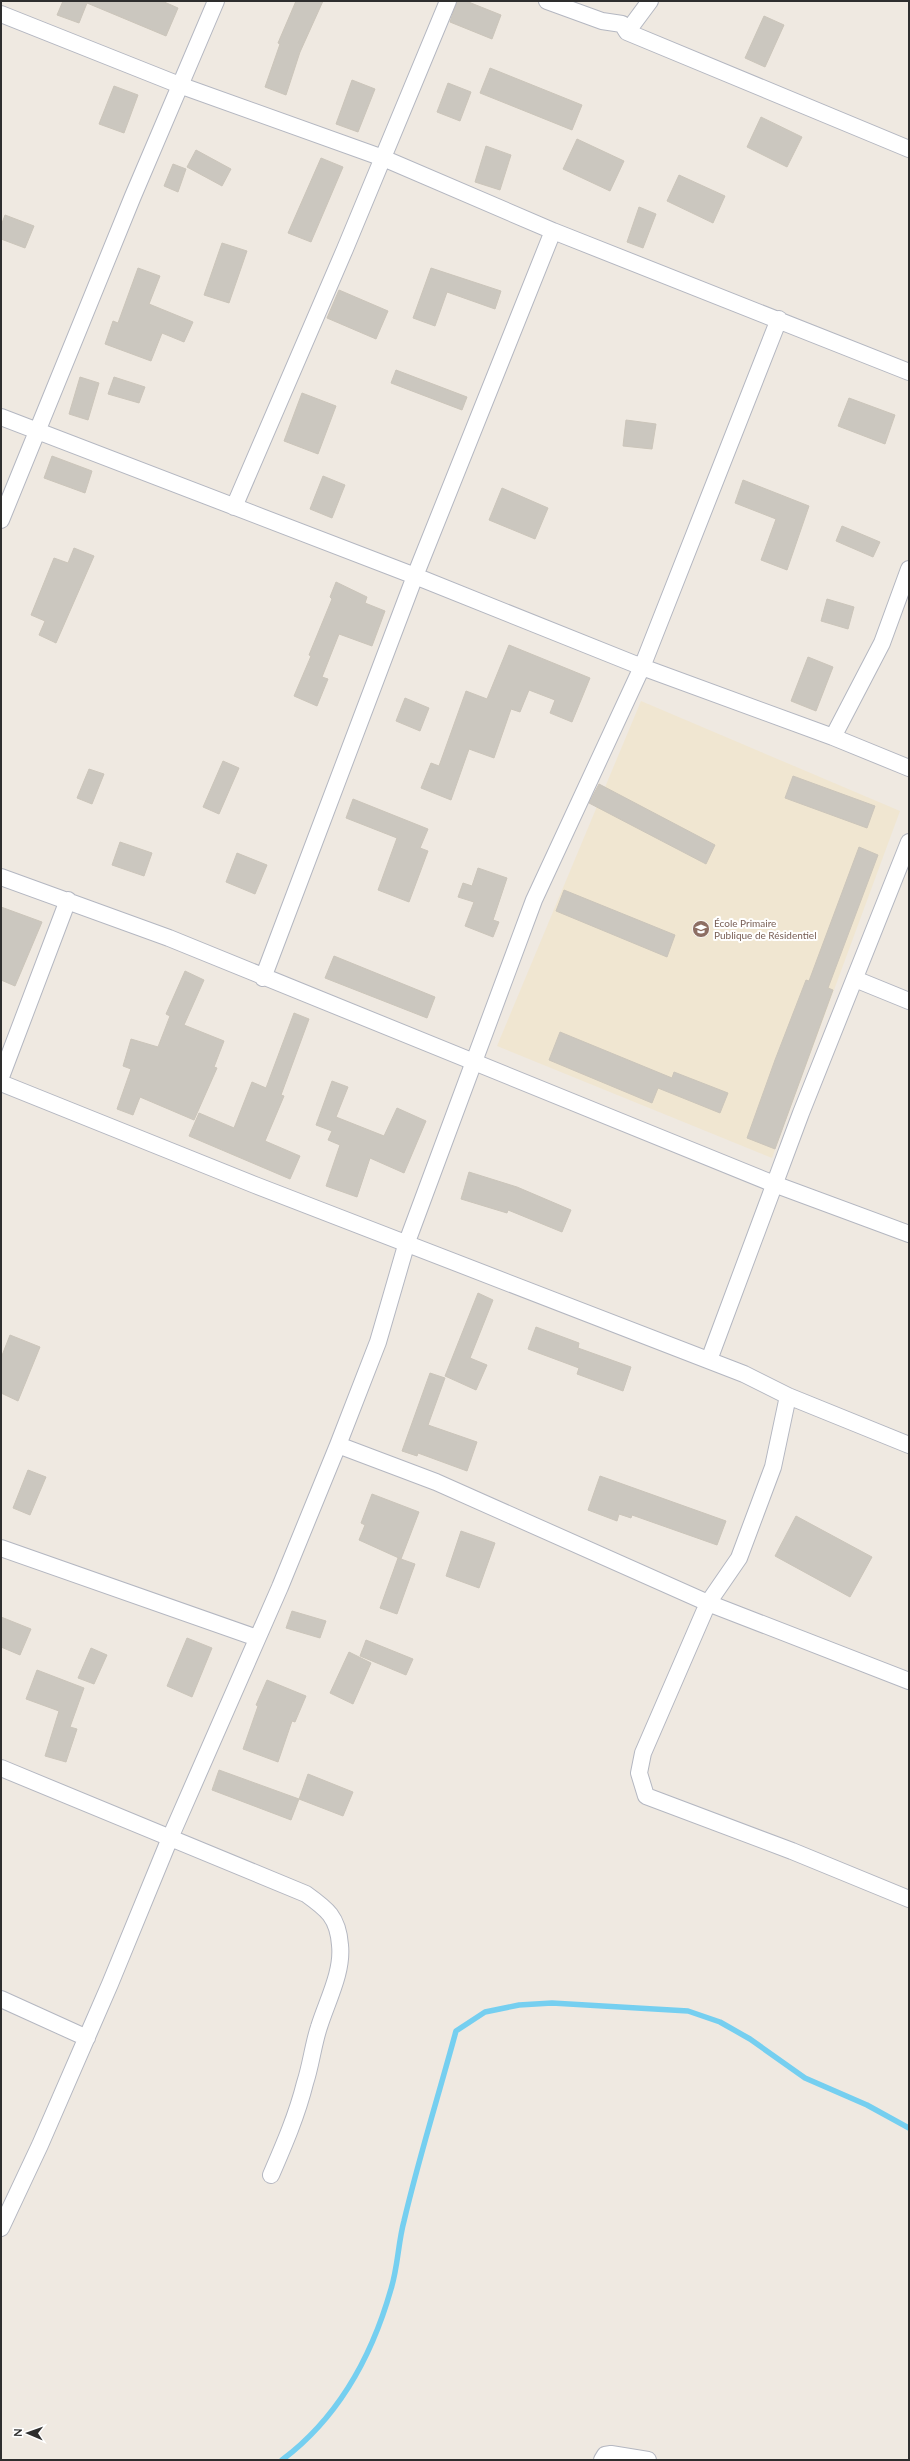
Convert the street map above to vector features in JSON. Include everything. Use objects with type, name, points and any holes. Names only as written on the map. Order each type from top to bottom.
[{"type":"street","points":[[1,520],[36,431],[93,298],[133,196],[182,86],[216,1]]},
{"type":"street","points":[[234,507],[384,158],[448,1]]},
{"type":"street","points":[[547,1],[602,21],[622,24],[627,32],[909,149]]},
{"type":"street","points":[[627,32],[650,1]]},
{"type":"street","points":[[1,14],[182,86],[384,158],[553,231],[779,319],[909,372]]},
{"type":"street","points":[[263,978],[415,576],[553,231]]},
{"type":"street","points":[[2,2222],[87,2038],[170,1838],[257,1638],[338,1445],[378,1342],[407,1242],[534,900],[642,667],[779,319]]},
{"type":"street","points":[[1,417],[415,576],[642,667],[833,737],[909,768]]},
{"type":"street","points":[[833,737],[858,693],[882,643],[909,568]]},
{"type":"street","points":[[709,1360],[774,1184],[909,842]]},
{"type":"street","points":[[1,877],[68,900],[169,938],[263,978],[473,1061],[774,1184],[909,1234]]},
{"type":"street","points":[[1,1077],[68,900]]},
{"type":"street","points":[[855,979],[909,1001]]},
{"type":"street","points":[[1,1083],[248,1182],[407,1242],[709,1360],[744,1374],[788,1396],[909,1445]]},
{"type":"street","points":[[788,1396],[772,1467],[739,1558],[708,1603],[643,1753],[639,1773],[646,1796],[792,1851],[909,1899]]},
{"type":"street","points":[[338,1445],[436,1482],[708,1603],[909,1681]]},
{"type":"street","points":[[1,1548],[257,1638]]},
{"type":"street","points":[[1,1768],[306,1894],[328,1909],[335,1920],[340,1944],[336,1977],[318,2028],[305,2083],[292,2126],[271,2175]]},
{"type":"street","points":[[1,1999],[87,2038]]},
{"type":"street","points":[[602,2460],[605,2455],[610,2454],[648,2460]]},
{"type":"shaded area","name":"École Primaire Publique de Résidentiel","points":[[641,701],[900,811],[772,1158],[497,1046]]},
{"type":"building","points":[[63,1],[162,1],[178,8],[166,36],[87,3],[79,23],[57,15]]},
{"type":"building","points":[[296,1],[323,1],[300,52],[286,95],[265,87],[280,44],[278,43]]},
{"type":"building","points":[[457,1],[466,1],[501,15],[492,39],[450,22]]},
{"type":"building","points":[[764,16],[784,25],[765,67],[745,58]]},
{"type":"building","points":[[490,68],[582,105],[572,130],[480,93]]},
{"type":"building","points":[[352,80],[375,89],[358,132],[336,124]]},
{"type":"building","points":[[448,83],[471,92],[460,121],[437,112]]},
{"type":"building","points":[[114,86],[138,95],[124,133],[99,124]]},
{"type":"building","points":[[761,117],[802,137],[787,167],[747,147]]},
{"type":"building","points":[[577,139],[624,161],[610,191],[563,169]]},
{"type":"building","points":[[486,146],[511,155],[500,190],[475,182]]},
{"type":"building","points":[[196,150],[231,169],[222,186],[187,167]]},
{"type":"building","points":[[321,158],[343,167],[311,242],[288,233]]},
{"type":"building","points":[[173,164],[186,169],[178,192],[164,186]]},
{"type":"building","points":[[679,175],[725,196],[713,223],[667,201]]},
{"type":"building","points":[[639,207],[656,214],[643,248],[627,242]]},
{"type":"building","points":[[5,215],[34,226],[25,248],[1,239],[1,226]]},
{"type":"building","points":[[222,243],[247,251],[229,303],[204,295]]},
{"type":"building","points":[[138,268],[160,276],[149,304],[193,322],[184,342],[162,333],[151,361],[105,344],[113,321],[118,323]]},
{"type":"building","points":[[431,268],[501,291],[495,309],[447,292],[435,326],[413,318]]},
{"type":"building","points":[[339,290],[388,311],[376,339],[327,318]]},
{"type":"building","points":[[396,370],[467,397],[462,410],[391,383]]},
{"type":"building","points":[[80,377],[99,383],[88,420],[69,414]]},
{"type":"building","points":[[114,377],[145,387],[139,403],[108,394]]},
{"type":"building","points":[[302,393],[336,406],[318,454],[284,441]]},
{"type":"building","points":[[849,398],[895,415],[885,444],[838,426]]},
{"type":"building","points":[[626,420],[656,424],[652,449],[623,446]]},
{"type":"building","points":[[52,456],[92,471],[85,493],[44,478]]},
{"type":"building","points":[[323,476],[345,485],[332,518],[310,509]]},
{"type":"building","points":[[743,480],[809,506],[787,570],[761,560],[776,519],[735,503]]},
{"type":"building","points":[[502,488],[548,508],[535,539],[489,520]]},
{"type":"building","points":[[842,526],[880,542],[873,557],[836,541]]},
{"type":"building","points":[[74,548],[94,556],[56,643],[39,635],[45,621],[31,615],[54,558],[68,563]]},
{"type":"building","points":[[336,582],[367,597],[365,603],[385,611],[372,646],[339,634],[322,677],[328,679],[317,706],[294,696],[311,656],[309,655],[332,599],[330,597]]},
{"type":"building","points":[[827,599],[854,607],[848,629],[821,621]]},
{"type":"building","points":[[509,645],[590,678],[572,722],[550,713],[555,700],[529,690],[520,712],[511,709],[494,758],[469,749],[451,800],[421,788],[431,763],[439,766],[466,691],[487,699]]},
{"type":"building","points":[[808,657],[833,667],[816,711],[791,701]]},
{"type":"building","points":[[405,698],[429,708],[420,731],[396,721]]},
{"type":"building","points":[[223,761],[239,768],[219,814],[203,807]]},
{"type":"building","points":[[89,769],[104,774],[92,804],[77,798]]},
{"type":"building","points":[[793,776],[875,806],[867,828],[785,798]]},
{"type":"building","points":[[599,784],[715,845],[706,864],[589,803]]},
{"type":"building","points":[[353,799],[428,829],[420,848],[428,851],[409,902],[378,890],[397,838],[346,818]]},
{"type":"building","points":[[120,842],[152,853],[144,876],[112,865]]},
{"type":"building","points":[[859,847],[878,855],[828,988],[833,990],[775,1149],[747,1138],[775,1060],[806,980],[809,981]]},
{"type":"building","points":[[237,853],[267,865],[255,894],[226,882]]},
{"type":"building","points":[[478,868],[507,878],[493,920],[499,922],[493,937],[465,926],[474,902],[458,897],[463,883],[472,886]]},
{"type":"building","points":[[564,890],[675,935],[667,957],[556,911]]},
{"type":"building","points":[[1,907],[42,922],[15,986],[1,980]]},
{"type":"building","points":[[334,956],[435,997],[427,1018],[325,978]]},
{"type":"building","points":[[185,971],[204,980],[184,1025],[224,1041],[214,1067],[217,1068],[194,1120],[140,1097],[133,1115],[117,1109],[131,1069],[123,1066],[131,1039],[158,1047],[170,1016],[166,1014]]},
{"type":"building","points":[[294,1013],[309,1019],[281,1095],[284,1096],[265,1141],[300,1156],[290,1179],[189,1136],[199,1113],[234,1128],[252,1082],[266,1088]]},
{"type":"building","points":[[560,1032],[672,1078],[674,1072],[728,1093],[720,1113],[658,1088],[652,1103],[549,1060]]},
{"type":"building","points":[[332,1081],[348,1087],[336,1117],[384,1136],[397,1108],[426,1121],[404,1173],[370,1158],[357,1197],[326,1186],[340,1145],[328,1140],[332,1131],[316,1125]]},
{"type":"building","points":[[469,1172],[517,1187],[571,1210],[562,1232],[508,1210],[507,1213],[461,1199]]},
{"type":"building","points":[[478,1293],[493,1300],[470,1358],[487,1365],[476,1390],[445,1376]]},
{"type":"building","points":[[536,1327],[579,1343],[578,1348],[631,1367],[623,1391],[577,1374],[579,1368],[528,1349]]},
{"type":"building","points":[[10,1335],[40,1347],[18,1401],[1,1393],[1,1358]]},
{"type":"building","points":[[430,1373],[445,1378],[428,1425],[477,1442],[467,1471],[418,1453],[417,1456],[402,1451]]},
{"type":"building","points":[[28,1470],[46,1477],[30,1515],[13,1508]]},
{"type":"building","points":[[600,1476],[726,1521],[717,1545],[632,1515],[631,1518],[619,1514],[617,1521],[588,1510]]},
{"type":"building","points":[[372,1494],[419,1512],[401,1559],[359,1540],[365,1525],[361,1523]]},
{"type":"building","points":[[796,1516],[872,1557],[850,1597],[775,1556]]},
{"type":"building","points":[[461,1531],[495,1543],[479,1588],[446,1576]]},
{"type":"building","points":[[398,1558],[415,1564],[397,1614],[380,1608]]},
{"type":"building","points":[[292,1611],[326,1621],[320,1638],[286,1628]]},
{"type":"building","points":[[1,1617],[31,1629],[20,1655],[1,1647]]},
{"type":"building","points":[[187,1638],[212,1648],[192,1697],[167,1686]]},
{"type":"building","points":[[366,1640],[413,1659],[406,1675],[360,1656]]},
{"type":"building","points":[[91,1648],[107,1655],[94,1684],[78,1678]]},
{"type":"building","points":[[349,1652],[371,1663],[353,1704],[330,1693]]},
{"type":"building","points":[[37,1670],[84,1688],[70,1727],[77,1729],[66,1762],[45,1756],[59,1711],[26,1699]]},
{"type":"building","points":[[267,1680],[306,1696],[295,1722],[292,1721],[278,1762],[243,1749],[258,1706],[256,1705]]},
{"type":"building","points":[[219,1770],[299,1799],[291,1820],[212,1790]]},
{"type":"building","points":[[308,1774],[353,1792],[343,1816],[299,1799]]},
{"type":"waterway","points":[[282,2460],[320,2425],[336,2405],[350,2384],[374,2338],[393,2281],[402,2229],[410,2197],[456,2031],[485,2012],[519,2005],[552,2003],[688,2011],[720,2022],[750,2039],[805,2078],[867,2105],[909,2128]]},
{"type":"place","name":"École Primaire Publique de Résidentiel","points":[[701,929]]}]
